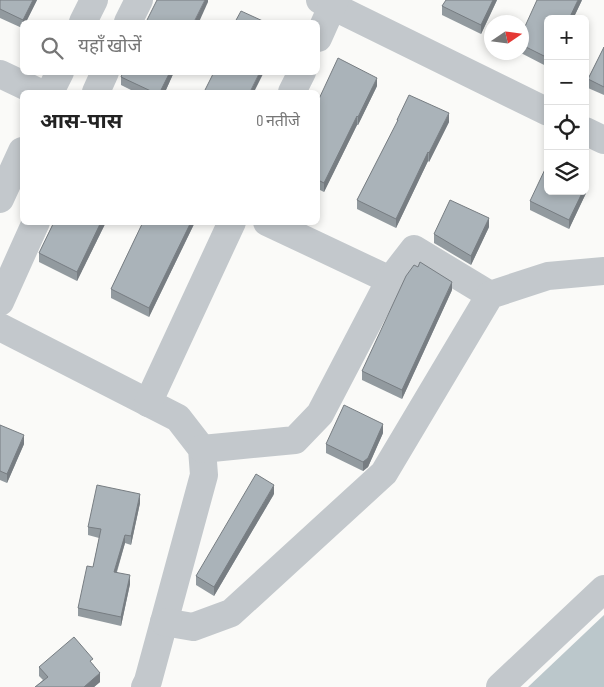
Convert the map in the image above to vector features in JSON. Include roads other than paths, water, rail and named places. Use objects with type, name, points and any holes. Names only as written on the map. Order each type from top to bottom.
[{"type":"street","points":[[84,20],[94,0]]},
{"type":"street","points":[[129,20],[139,0]]},
{"type":"street","points":[[320,31],[329,2],[544,110]]},
{"type":"street","points":[[0,74],[34,90]]},
{"type":"street","points":[[51,90],[58,75]]},
{"type":"street","points":[[97,90],[104,75]]},
{"type":"street","points":[[293,90],[300,75]]},
{"type":"street","points":[[589,133],[604,140]]},
{"type":"street","points":[[0,199],[20,155]]},
{"type":"street","points":[[0,302],[35,225]]},
{"type":"street","points":[[148,403],[231,225]]},
{"type":"street","points":[[273,225],[390,280]]},
{"type":"street","points":[[202,449],[295,440],[320,414],[390,280],[414,249],[490,294]]},
{"type":"street","points":[[164,622],[192,627],[231,613],[384,473],[490,294],[548,276],[604,271]]},
{"type":"street","points":[[0,327],[178,418],[202,449],[204,475],[145,687]]},
{"type":"street","points":[[500,687],[604,589]]}]
